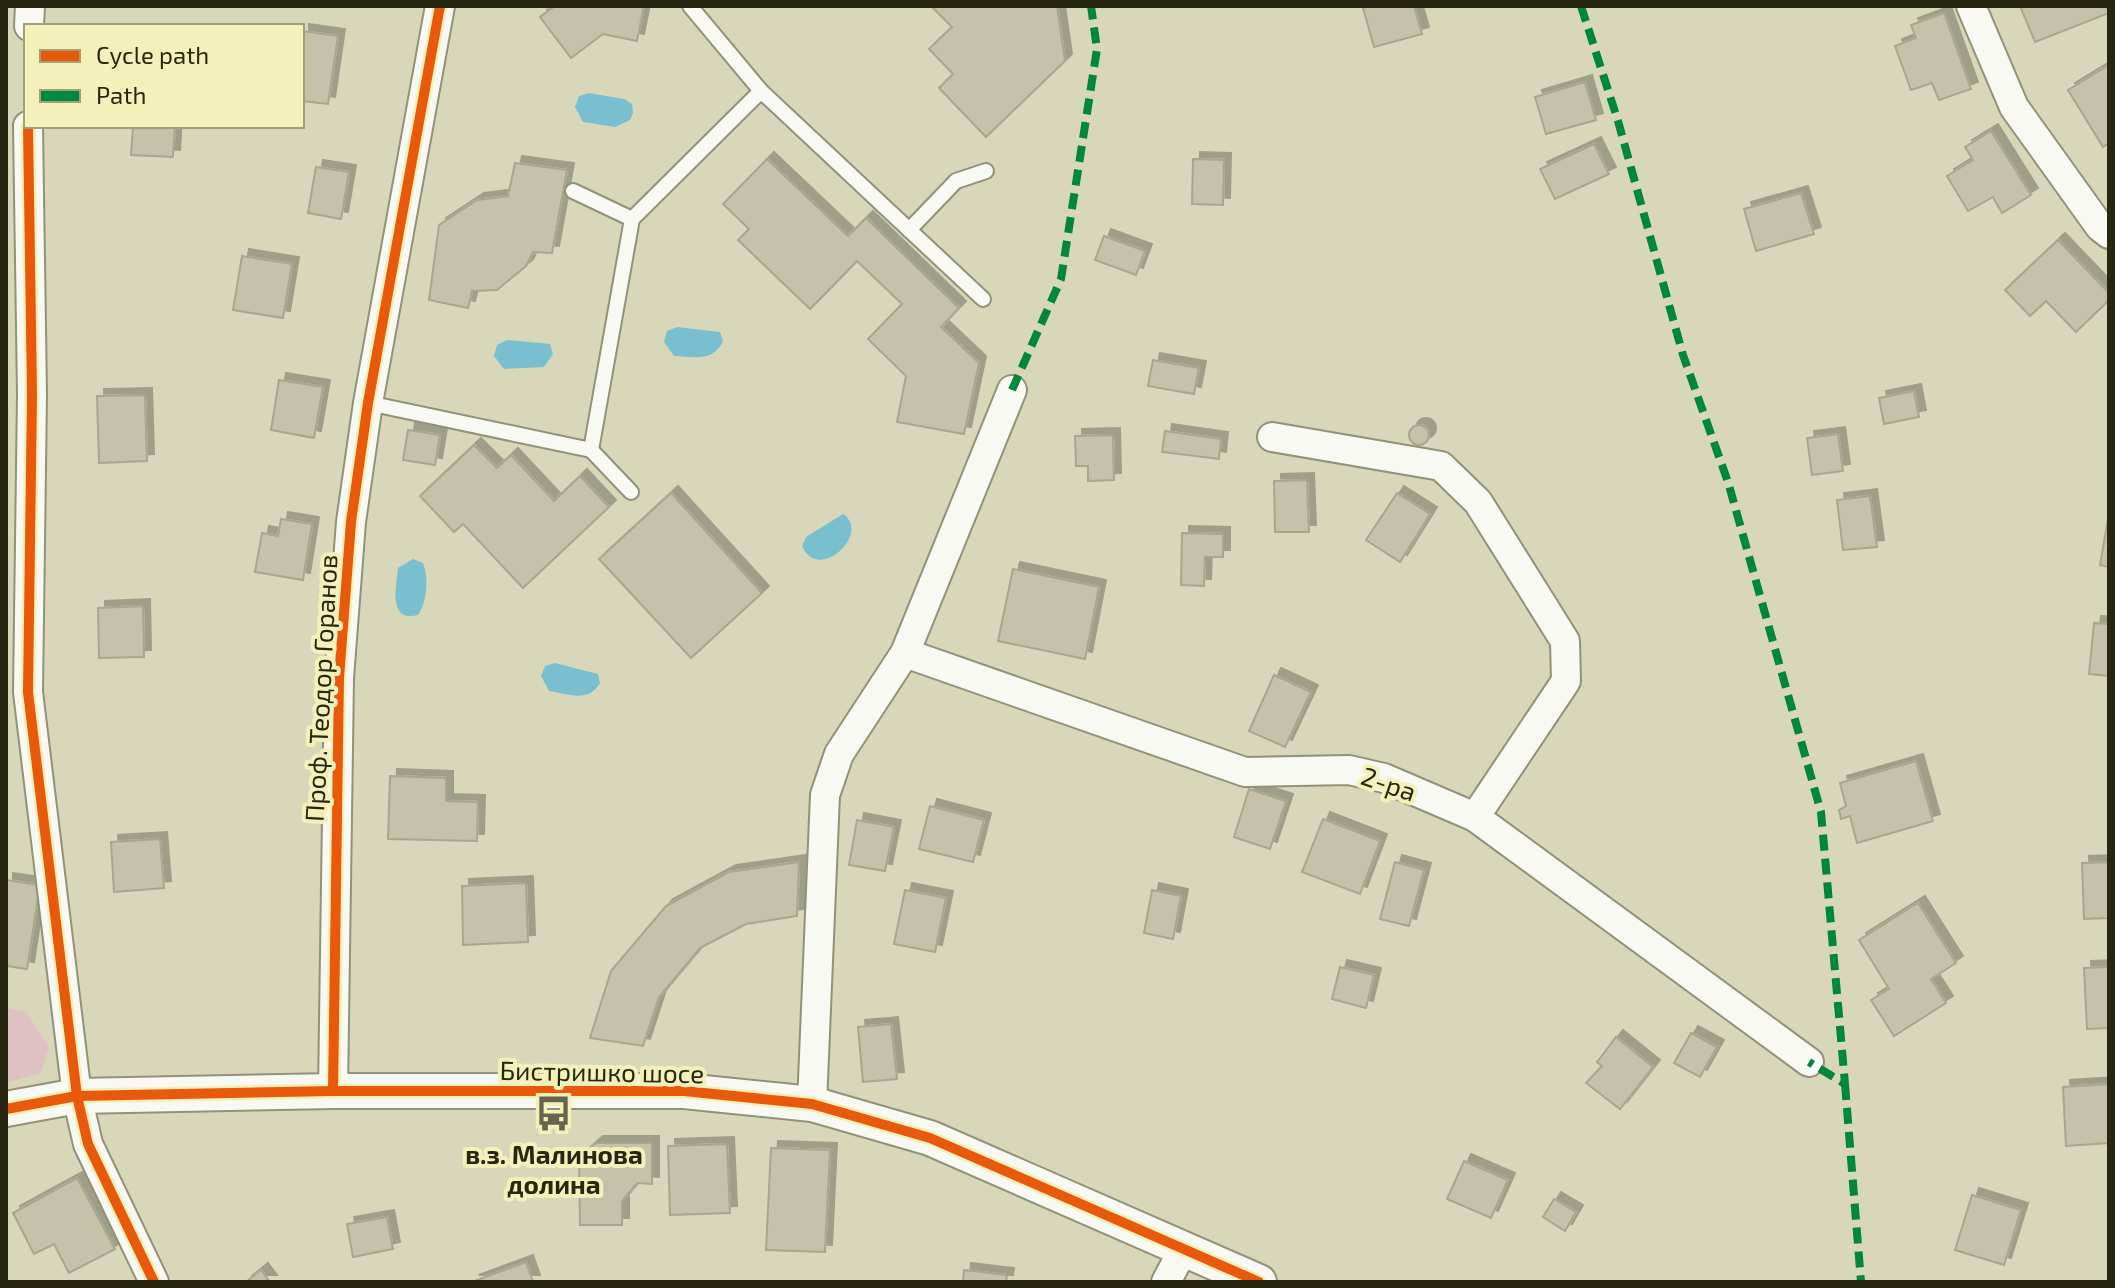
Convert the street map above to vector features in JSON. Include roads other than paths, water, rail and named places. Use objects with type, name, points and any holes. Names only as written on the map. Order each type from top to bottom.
[{"type":"street","name":"Проф. Теодор Горанов","points":[[333,1091],[339,678],[351,522],[368,403],[440,6]]},
{"type":"street","points":[[1971,6],[2014,107],[2100,227],[2109,234]]},
{"type":"street","points":[[28,128],[32,394],[28,692],[77,1096],[88,1144],[154,1282]]},
{"type":"street","points":[[812,1104],[825,795],[839,754],[905,653],[1012,390]]},
{"type":"street","points":[[1272,437],[1441,466],[1478,502],[1565,641],[1566,681],[1475,817]]},
{"type":"street","name":"2-ра","points":[[905,653],[1245,772],[1349,770],[1384,778],[1475,817],[1809,1062]]},
{"type":"street","name":"Бистришко шосе","points":[[6,1109],[77,1096],[333,1091],[684,1091],[812,1104],[930,1138],[1259,1282]]},
{"type":"street","points":[[1166,1282],[1184,1248]]},
{"type":"lane","points":[[690,6],[761,91],[983,299]]},
{"type":"lane","points":[[591,450],[632,219],[761,91]]},
{"type":"lane","points":[[909,230],[956,181],[986,171]]},
{"type":"lane","points":[[573,191],[632,219]]},
{"type":"lane","points":[[368,403],[591,450],[631,492]]},
{"type":"water","points":[[589,93],[624,99],[632,104],[630,120],[615,127],[583,122],[575,107],[579,96]]},
{"type":"water","points":[[677,327],[720,332],[723,341],[709,355],[674,356],[664,342],[667,331]]},
{"type":"water","points":[[507,340],[550,344],[553,354],[544,367],[504,369],[494,356],[497,345]]},
{"type":"water","points":[[843,514],[850,522],[851,532],[847,542],[830,558],[819,560],[810,556],[802,546],[806,537]]},
{"type":"water","points":[[413,559],[423,563],[426,590],[418,615],[408,616],[398,609],[396,584],[398,568]]},
{"type":"water","points":[[555,663],[598,674],[600,683],[584,695],[549,691],[541,676],[545,666]]},
{"type":"place","name":"в.з. Малинова долина","points":[[554,1114]]}]
